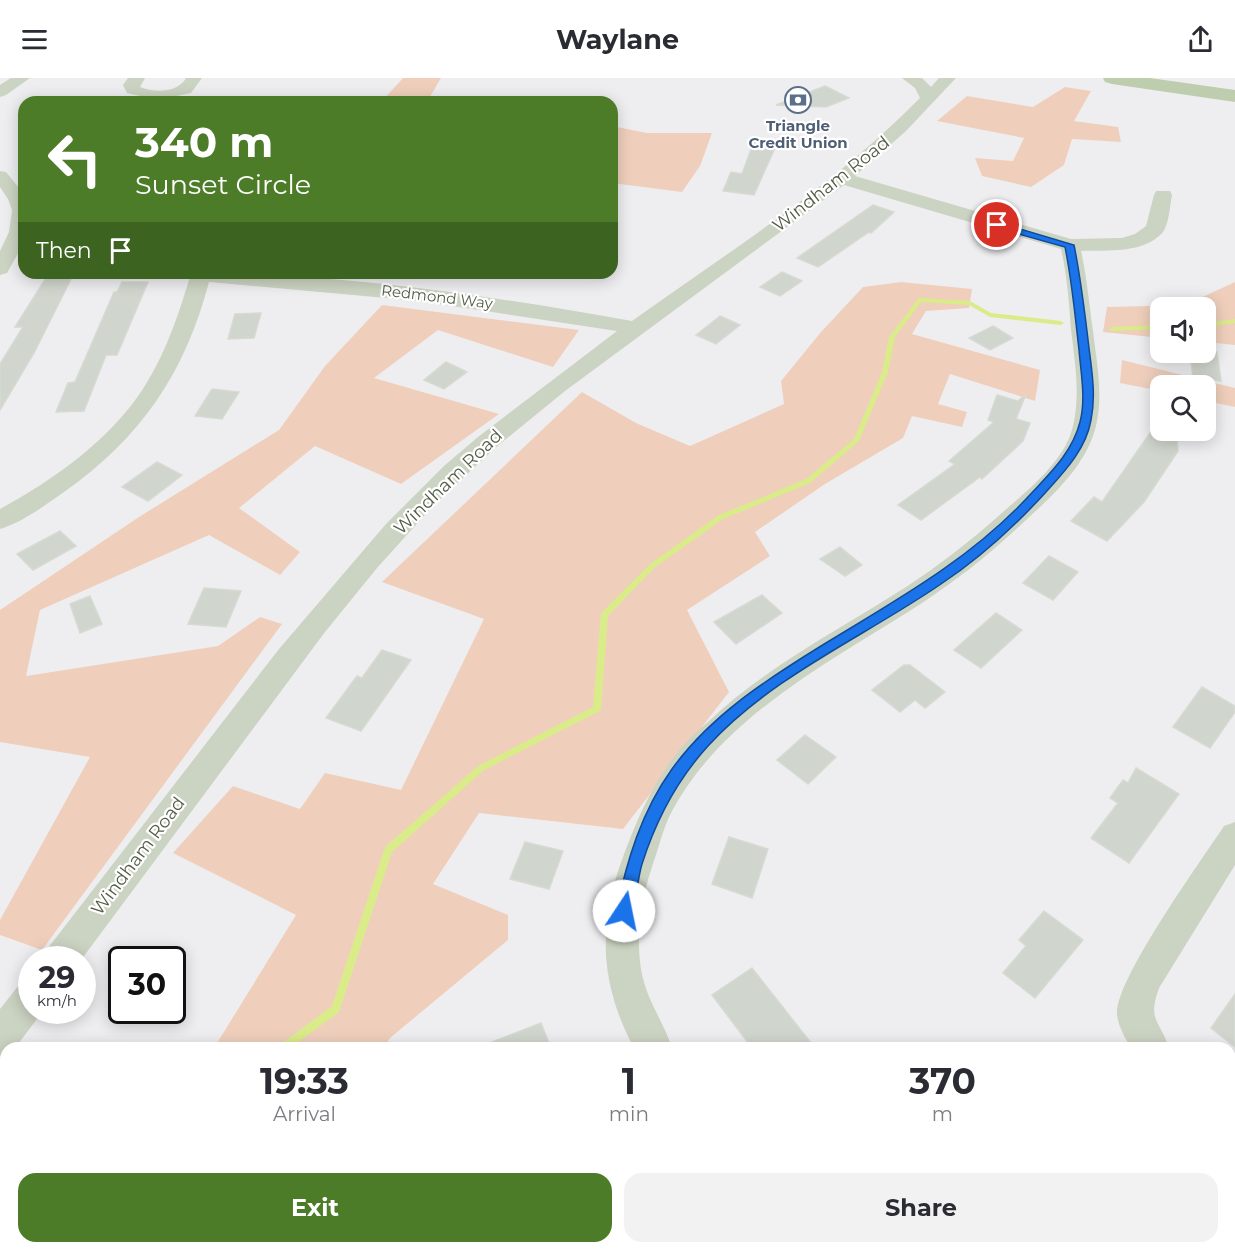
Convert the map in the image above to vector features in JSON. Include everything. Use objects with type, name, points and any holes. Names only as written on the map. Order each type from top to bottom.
[{"type":"main road","points":[[1112,78],[1161,83],[1235,96]]},
{"type":"street","points":[[0,92],[22,78]]},
{"type":"street","points":[[137,78],[131,85],[134,90],[154,96],[181,91],[190,86],[194,78]]},
{"type":"street","points":[[910,78],[922,85],[928,98]]},
{"type":"street","name":"Windham Road","points":[[71,946],[288,658],[343,589],[452,473],[505,427],[636,328],[844,179],[948,78]]},
{"type":"street","points":[[0,176],[18,196]]},
{"type":"street","points":[[844,179],[1070,245],[1124,244],[1142,238],[1155,229],[1163,195]]},
{"type":"street","points":[[0,269],[18,231]]},
{"type":"street","points":[[651,1042],[630,997],[620,950],[622,923],[634,866],[651,819],[676,774],[719,726],[765,687],[936,581],[973,555],[1021,512],[1066,462],[1081,436],[1089,397],[1077,281],[1070,245]]},
{"type":"street","points":[[0,520],[64,479],[132,419],[165,369],[199,279]]},
{"type":"street","name":"Redmond Way","points":[[269,279],[553,312],[636,328]]},
{"type":"street","points":[[1143,1036],[1136,1002],[1146,978],[1235,836]]},
{"type":"street","points":[[0,1038],[18,1015]]},
{"type":"shaded area","points":[[403,78],[441,78],[430,96],[386,96]]},
{"type":"shaded area","points":[[1065,87],[1091,91],[1074,121],[1118,127],[1121,142],[1072,139],[1064,165],[1031,187],[982,176],[975,158],[1013,161],[1024,138],[937,121],[967,96],[1033,107]]},
{"type":"shaded area","points":[[618,127],[647,133],[712,133],[700,166],[682,192],[618,184]]},
{"type":"shaded area","points":[[901,282],[972,289],[969,308],[926,311],[912,334],[1040,370],[1035,401],[950,374],[938,404],[967,412],[962,427],[912,416],[903,438],[825,484],[755,532],[770,556],[687,610],[729,692],[623,829],[479,813],[433,884],[508,915],[508,940],[388,1042],[218,1042],[296,915],[173,853],[233,786],[300,809],[325,773],[401,790],[484,619],[382,582],[582,392],[636,423],[690,446],[784,404],[781,381],[821,332],[863,287]]},
{"type":"shaded area","points":[[1235,282],[1235,345],[1216,343],[1216,297],[1202,297]]},
{"type":"shaded area","points":[[382,305],[579,330],[553,367],[438,330],[374,378],[499,414],[401,484],[315,446],[239,508],[300,552],[280,575],[209,535],[40,610],[26,676],[218,646],[260,617],[282,624],[45,946],[31,946],[0,935],[0,920],[90,757],[0,742],[0,610],[139,517],[279,430],[325,366]]},
{"type":"shaded area","points":[[1150,306],[1150,337],[1103,332],[1107,307]]},
{"type":"shaded area","points":[[1122,360],[1183,375],[1150,375],[1150,389],[1120,383]]},
{"type":"shaded area","points":[[1216,383],[1235,388],[1235,407],[1216,403]]},
{"type":"building","points":[[825,86],[849,98],[826,107],[776,105]]},
{"type":"building","points":[[755,138],[778,141],[754,195],[723,191],[731,172],[742,174]]},
{"type":"building","points":[[873,205],[894,212],[871,233],[869,232],[818,267],[797,258]]},
{"type":"building","points":[[782,272],[802,281],[780,296],[760,287]]},
{"type":"building","points":[[45,279],[71,279],[34,353],[0,410],[0,364],[23,327],[15,327]]},
{"type":"building","points":[[122,282],[148,282],[117,355],[106,355],[84,411],[56,412],[68,383],[75,382],[114,292],[117,292]]},
{"type":"building","points":[[261,313],[254,338],[228,339],[235,314]]},
{"type":"building","points":[[720,316],[740,325],[716,344],[696,335]]},
{"type":"building","points":[[993,326],[1013,338],[990,350],[969,338]]},
{"type":"building","points":[[1217,352],[1221,381],[1216,380],[1216,375],[1193,375],[1191,363],[1216,363]]},
{"type":"building","points":[[446,362],[467,372],[444,389],[424,380]]},
{"type":"building","points":[[212,389],[239,392],[222,419],[195,416]]},
{"type":"building","points":[[1026,394],[1016,419],[1030,423],[1023,441],[982,479],[980,477],[921,520],[898,505],[955,464],[949,461],[994,422],[988,420],[997,395],[1018,401]]},
{"type":"building","points":[[1150,433],[1150,441],[1177,441],[1178,451],[1144,502],[1107,541],[1071,521],[1094,497],[1102,502]]},
{"type":"building","points":[[157,462],[182,475],[148,501],[122,487]]},
{"type":"building","points":[[60,531],[76,546],[33,570],[17,554]]},
{"type":"building","points":[[840,547],[862,565],[845,576],[820,559]]},
{"type":"building","points":[[1049,556],[1078,572],[1053,600],[1023,583]]},
{"type":"building","points":[[204,588],[241,591],[226,627],[188,624]]},
{"type":"building","points":[[762,595],[782,613],[736,644],[714,622]]},
{"type":"building","points":[[90,596],[102,624],[80,633],[70,604]]},
{"type":"building","points":[[996,613],[1022,630],[981,668],[954,650]]},
{"type":"building","points":[[382,650],[411,660],[361,731],[326,718],[357,676],[362,678]]},
{"type":"building","points":[[904,665],[910,665],[945,692],[925,708],[915,700],[900,712],[872,690]]},
{"type":"building","points":[[1202,687],[1235,706],[1235,712],[1210,748],[1173,727]]},
{"type":"building","points":[[805,735],[836,757],[808,784],[777,760]]},
{"type":"building","points":[[1136,768],[1179,794],[1129,863],[1091,838],[1118,803],[1110,798],[1123,780],[1128,783]]},
{"type":"building","points":[[729,837],[768,849],[752,898],[712,884]]},
{"type":"building","points":[[525,842],[563,851],[549,889],[510,879]]},
{"type":"building","points":[[1044,911],[1083,940],[1035,998],[1003,973],[1026,946],[1019,940]]},
{"type":"building","points":[[752,968],[810,1042],[747,1042],[712,995]]},
{"type":"building","points":[[1235,994],[1235,1042],[1229,1042],[1211,1028]]},
{"type":"building","points":[[541,1023],[549,1042],[492,1042]]},
{"type":"waterway","points":[[291,1042],[336,1009],[388,850],[481,768],[597,709],[604,615],[652,566],[721,517],[808,481],[857,440],[885,372],[892,337],[920,300],[970,303],[990,315],[1061,323]]},
{"type":"waterway","points":[[1216,324],[1235,321]]},
{"type":"waterway","points":[[1112,329],[1150,327]]},
{"type":"place","name":"Triangle Credit Union","points":[[798,100]]},
{"type":"route","points":[[624,911],[634,866],[651,819],[676,774],[703,741],[765,687],[936,581],[973,555],[1021,512],[1062,467],[1077,446],[1086,422],[1089,397],[1077,281],[1070,245],[997,225]]}]
